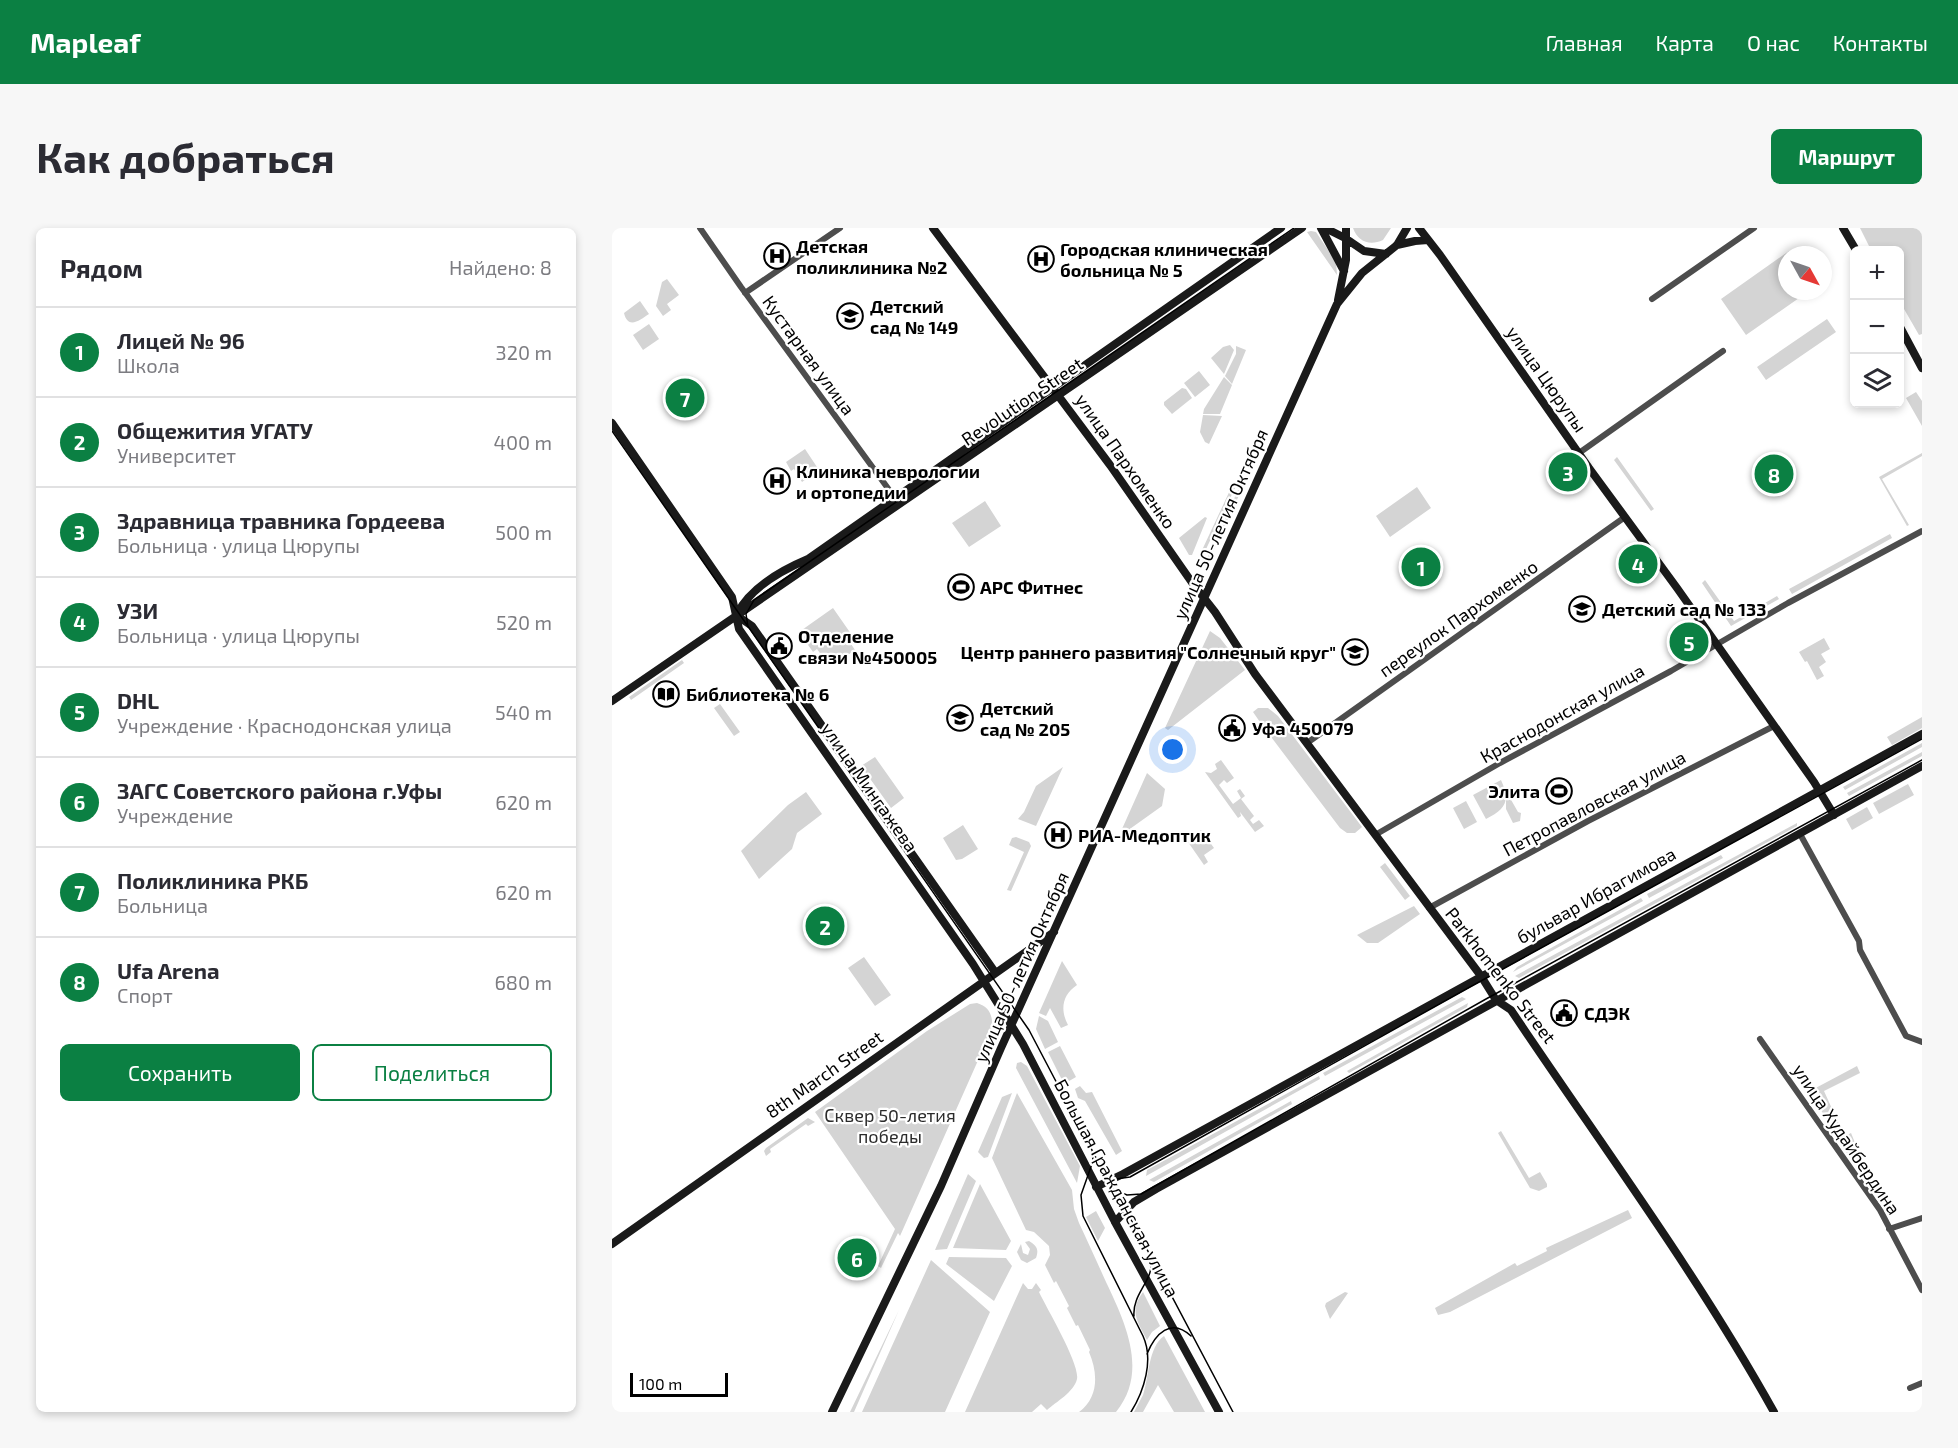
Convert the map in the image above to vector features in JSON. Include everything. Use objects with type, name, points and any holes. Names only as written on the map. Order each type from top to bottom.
[{"type":"main road","name":"улица Пархоменко","points":[[933,228],[1053,387],[1204,599]]},
{"type":"main road","points":[[736,614],[744,601],[791,566],[808,559],[1281,228]]},
{"type":"main road","name":"Revolution Street","points":[[612,701],[1302,228]]},
{"type":"main road","points":[[1323,228],[1345,238],[1364,251],[1386,254]]},
{"type":"main road","points":[[1323,228],[1344,271]]},
{"type":"main road","name":"улица 50-летия Октября","points":[[833,1410],[941,1186],[1337,304],[1346,260],[1344,228]]},
{"type":"main road","points":[[1397,245],[1407,228]]},
{"type":"main road","name":"улица Цюрупы","points":[[1419,228],[1717,644],[1820,791],[1834,815]]},
{"type":"main road","points":[[1843,228],[1854,246]]},
{"type":"main road","points":[[1397,245],[1428,240]]},
{"type":"main road","name":"улица 50-летия Октября","points":[[1337,304],[1362,273],[1397,245]]},
{"type":"main road","points":[[1904,336],[1922,368]]},
{"type":"main road","points":[[612,423],[726,587],[733,598],[736,614],[752,626],[995,972]]},
{"type":"main road","points":[[726,587],[735,593],[750,596]]},
{"type":"main road","name":"Parkhomenko Street","points":[[1204,599],[1255,674],[1481,976],[1496,1000],[1511,1010],[1640,1196],[1739,1350],[1774,1412]]},
{"type":"main road","name":"улица Мингажева","points":[[736,614],[739,629],[983,981]]},
{"type":"main road","name":"бульвар Ибрагимова","points":[[1096,1187],[1922,734]]},
{"type":"main road","points":[[1115,1222],[1134,1202],[1156,1189],[1922,766]]},
{"type":"main road","name":"8th March Street","points":[[612,1244],[1054,931]]},
{"type":"main road","name":"Большая Гражданская улица","points":[[983,981],[1023,1044],[1096,1187],[1219,1412]]},
{"type":"street","name":"Кустарная улица","points":[[700,228],[895,498]]},
{"type":"street","points":[[745,293],[840,228]]},
{"type":"street","points":[[1652,299],[1754,228]]},
{"type":"street","points":[[1579,453],[1723,351]]},
{"type":"street","name":"переулок Пархоменко","points":[[1307,743],[1625,517]]},
{"type":"street","name":"Краснодонская улица","points":[[1375,835],[1788,603],[1922,531]]},
{"type":"street","name":"Петропавловская улица","points":[[1429,908],[1579,826],[1773,726]]},
{"type":"street","points":[[1800,834],[1859,941],[1860,950],[1906,1036],[1922,1042]]},
{"type":"street","name":"улица Худайбердина","points":[[1760,1039],[1880,1210],[1922,1290]]},
{"type":"street","points":[[1889,1229],[1922,1218]]},
{"type":"street","points":[[1910,1388],[1922,1383]]},
{"type":"green space","points":[[1353,228],[1391,228],[1383,240],[1369,243],[1361,240]]},
{"type":"green space","points":[[1860,228],[1922,228],[1922,334],[1919,335],[1904,309],[1904,246],[1869,246]]},
{"type":"green space","points":[[1307,232],[1316,232],[1336,262],[1337,275]]},
{"type":"green space","points":[[1778,259],[1778,300],[1796,300],[1746,335],[1721,299]]},
{"type":"green space","points":[[667,279],[679,295],[667,304],[671,310],[663,316],[656,306],[662,282]]},
{"type":"green space","points":[[640,301],[649,314],[635,322],[628,321],[624,313]]},
{"type":"green space","points":[[1827,319],[1836,332],[1766,380],[1757,367]]},
{"type":"green space","points":[[649,324],[659,339],[643,350],[633,335]]},
{"type":"green space","points":[[1230,345],[1234,350],[1224,374],[1211,358],[1223,347]]},
{"type":"green space","points":[[1236,346],[1246,350],[1232,384],[1225,376],[1236,354]]},
{"type":"green space","points":[[1199,371],[1210,385],[1195,397],[1184,383]]},
{"type":"green space","points":[[1224,377],[1232,385],[1220,414],[1203,414],[1204,409]]},
{"type":"green space","points":[[1182,388],[1186,389],[1192,398],[1172,414],[1164,402]]},
{"type":"green space","points":[[1916,392],[1922,401],[1922,426],[1906,398]]},
{"type":"green space","points":[[1203,415],[1222,416],[1209,444],[1205,442],[1200,432]]},
{"type":"green space","points":[[805,449],[819,470],[802,482],[794,469],[791,471],[786,462]]},
{"type":"green space","points":[[1922,453],[1922,456],[1882,479],[1909,525],[1907,526],[1879,477]]},
{"type":"green space","points":[[1617,457],[1654,509],[1651,511],[1614,460]]},
{"type":"green space","points":[[1232,486],[1235,488],[1198,566],[1196,563]]},
{"type":"green space","points":[[1417,487],[1431,508],[1390,537],[1376,516]]},
{"type":"green space","points":[[1238,490],[1241,491],[1206,567],[1204,565]]},
{"type":"green space","points":[[985,501],[1001,526],[969,547],[952,523]]},
{"type":"green space","points":[[1205,517],[1207,518],[1192,555],[1189,555],[1179,538]]},
{"type":"green space","points":[[1890,534],[1892,538],[1792,594],[1789,589]]},
{"type":"green space","points":[[1705,580],[1734,621],[1777,596],[1779,599],[1731,626],[1702,583]]},
{"type":"green space","points":[[833,608],[856,641],[851,644],[855,650],[839,661],[834,654],[825,660],[817,649],[813,652],[799,632]]},
{"type":"green space","points":[[1210,631],[1220,638],[1245,670],[1168,730],[1165,728]]},
{"type":"green space","points":[[1824,638],[1830,649],[1821,654],[1826,662],[1819,667],[1824,676],[1817,680],[1807,661],[1805,662],[1799,652]]},
{"type":"green space","points":[[682,660],[684,663],[631,700],[629,697]]},
{"type":"green space","points":[[720,704],[740,732],[734,736],[714,708]]},
{"type":"green space","points":[[1258,708],[1268,708],[1278,716],[1362,827],[1355,833],[1347,833],[1340,828],[1253,712]]},
{"type":"green space","points":[[1922,717],[1922,728],[1892,745],[1887,737]]},
{"type":"green space","points":[[1922,743],[1922,747],[1845,790],[1843,787]]},
{"type":"green space","points":[[1922,752],[1922,756],[1849,796],[1847,793]]},
{"type":"green space","points":[[875,757],[904,798],[891,808],[861,766]]},
{"type":"green space","points":[[1221,760],[1234,778],[1227,783],[1224,780],[1219,785],[1233,804],[1241,798],[1237,791],[1240,789],[1245,796],[1241,799],[1254,816],[1250,820],[1253,824],[1259,820],[1264,826],[1255,832],[1240,812],[1241,816],[1238,818],[1205,772],[1211,773],[1217,769],[1215,764]]},
{"type":"green space","points":[[1063,767],[1036,826],[1018,819],[1024,812],[1036,786]]},
{"type":"green space","points":[[1147,773],[1165,789],[1162,806],[1127,831],[1122,829]]},
{"type":"green space","points":[[1501,780],[1506,799],[1498,812],[1486,819],[1473,795]]},
{"type":"green space","points":[[1908,784],[1914,795],[1879,814],[1873,803]]},
{"type":"green space","points":[[1506,791],[1518,812],[1521,813],[1520,821],[1513,823],[1506,809]]},
{"type":"green space","points":[[806,792],[822,814],[797,833],[792,849],[759,879],[741,851],[788,805]]},
{"type":"green space","points":[[1466,801],[1477,822],[1464,829],[1453,808]]},
{"type":"green space","points":[[1867,807],[1873,818],[1852,830],[1846,819]]},
{"type":"green space","points":[[1797,823],[1797,826],[1519,978],[1515,976]]},
{"type":"green space","points":[[963,825],[978,849],[956,860],[943,838]]},
{"type":"green space","points":[[1201,830],[1214,848],[1204,855],[1208,862],[1204,865],[1188,842]]},
{"type":"green space","points":[[1016,837],[1029,842],[1031,846],[1011,891],[1007,890],[1024,852],[1009,845],[1012,838]]},
{"type":"green space","points":[[1721,855],[1723,858],[1649,898],[1647,894]]},
{"type":"green space","points":[[1385,863],[1410,896],[1405,900],[1380,867]]},
{"type":"green space","points":[[1641,898],[1643,901],[1513,972],[1517,967]]},
{"type":"green space","points":[[1414,906],[1420,914],[1378,943],[1367,943],[1357,935]]},
{"type":"green space","points":[[864,957],[891,995],[875,1006],[848,968]]},
{"type":"green space","points":[[1062,961],[1077,985],[1065,998],[1063,1008],[1068,1025],[1061,1028],[1050,1008],[1046,1016],[1039,1013]]},
{"type":"green space","points":[[1462,997],[1466,999],[1325,1076],[1323,1073]]},
{"type":"green space","name":"Сквер 50-летия победы","points":[[977,1003],[990,1013],[992,1029],[900,1236],[898,1233],[881,1268],[878,1266],[895,1229],[815,1112],[927,1031],[970,1004]]},
{"type":"green space","points":[[1468,1003],[1467,1007],[1349,1073],[1347,1071]]},
{"type":"green space","points":[[1039,1016],[1048,1021],[1058,1042],[1045,1049],[1036,1029]]},
{"type":"green space","points":[[1060,1046],[1076,1077],[1064,1084],[1048,1052]]},
{"type":"green space","points":[[1021,1062],[1027,1066],[1080,1166],[1077,1183],[1016,1068],[1017,1063]]},
{"type":"green space","points":[[1857,1066],[1860,1073],[1824,1091],[1842,1131],[1836,1133],[1810,1091]]},
{"type":"green space","points":[[1319,1076],[1320,1079],[1146,1176],[1147,1170]]},
{"type":"green space","points":[[1080,1086],[1086,1093],[1092,1092],[1122,1151],[1116,1155],[1085,1101],[1078,1098],[1075,1089]]},
{"type":"green space","points":[[1012,1093],[988,1157],[984,1158],[978,1152],[1002,1097]]},
{"type":"green space","points":[[1017,1093],[1072,1190],[1074,1209],[1079,1223],[1126,1330],[1132,1364],[1131,1380],[1126,1397],[1116,1412],[1079,1412],[1090,1399],[1095,1384],[1090,1350],[1067,1308],[1069,1306],[1056,1281],[1054,1283],[1045,1265],[1050,1255],[1049,1246],[1034,1232],[1026,1230],[992,1158]]},
{"type":"green space","points":[[1291,1101],[1292,1104],[1154,1182],[1149,1180]]},
{"type":"green space","points":[[808,1118],[815,1122],[808,1126],[806,1124],[770,1149],[771,1152],[766,1156],[764,1151],[766,1148]]},
{"type":"green space","points":[[1501,1131],[1529,1178],[1540,1172],[1547,1187],[1539,1191],[1530,1188],[1498,1133]]},
{"type":"green space","points":[[1851,1133],[1860,1155],[1852,1158],[1849,1157],[1840,1141],[1841,1138]]},
{"type":"green space","points":[[968,1174],[976,1181],[947,1249],[935,1250]]},
{"type":"green space","points":[[980,1184],[1011,1241],[1006,1250],[953,1248]]},
{"type":"green space","points":[[1628,1210],[1632,1218],[1450,1312],[1438,1315],[1435,1308],[1515,1263],[1517,1266],[1547,1251],[1546,1248]]},
{"type":"green space","points":[[1096,1211],[1105,1228],[1098,1241],[1086,1217]]},
{"type":"green space","points":[[1029,1241],[1036,1246],[1037,1252],[1036,1258],[1027,1263],[1021,1260],[1017,1252],[1021,1244],[1023,1253],[1028,1255],[1030,1249],[1025,1242]]},
{"type":"green space","points":[[949,1257],[1006,1258],[1012,1266],[994,1301],[946,1264]]},
{"type":"green space","points":[[931,1260],[990,1312],[945,1412],[862,1412]]},
{"type":"green space","points":[[1023,1283],[1028,1289],[1032,1289],[1036,1283],[1041,1290],[1039,1292],[1062,1336],[1077,1372],[1075,1384],[1047,1410],[1041,1404],[1032,1412],[965,1412]]},
{"type":"green space","points":[[1143,1292],[1160,1326],[1147,1340],[1135,1311]]},
{"type":"green space","points":[[1345,1292],[1348,1293],[1330,1319],[1326,1303]]},
{"type":"green space","points":[[899,1310],[854,1412],[850,1412]]},
{"type":"green space","points":[[1164,1336],[1205,1412],[1174,1412],[1158,1385],[1143,1412],[1134,1412],[1143,1395],[1155,1347]]},
{"type":"tram line","points":[[748,627],[746,614],[754,600],[1294,228]]},
{"type":"tram line","points":[[612,431],[1029,1030],[1233,1412]]},
{"type":"tram line","points":[[1104,1173],[1116,1179],[1130,1177],[1922,739]]},
{"type":"tram line","points":[[1112,1189],[1127,1195],[1141,1194],[1486,999],[1922,760]]},
{"type":"tram line","points":[[1092,1151],[1093,1161],[1081,1195],[1083,1216],[1143,1336],[1148,1355],[1146,1375],[1140,1395],[1131,1412]]},
{"type":"tram line","points":[[1134,1316],[1136,1300],[1150,1273],[1151,1258]]},
{"type":"tram line","points":[[1147,1354],[1154,1340],[1164,1330],[1177,1328],[1191,1336]]},
{"type":"place","name":"Детская поликлиника №2","points":[[777,256]]},
{"type":"place","name":"Городская клиническая больница № 5","points":[[1041,259]]},
{"type":"place","name":"Детский сад № 149","points":[[850,316]]},
{"type":"place","name":"Поликлиника РКБ","points":[[685,398]]},
{"type":"place","name":"Здравница травника Гордеева","points":[[1568,472]]},
{"type":"place","name":"Ufa Arena","points":[[1774,474]]},
{"type":"place","name":"Клиника неврологии и ортопедии","points":[[777,481]]},
{"type":"place","name":"УЗИ","points":[[1638,564]]},
{"type":"place","name":"Лицей № 96","points":[[1421,567]]},
{"type":"place","name":"АРС Фитнес","points":[[961,587]]},
{"type":"place","name":"Детский сад № 133","points":[[1582,609]]},
{"type":"place","name":"DHL","points":[[1689,642]]},
{"type":"place","name":"Отделение связи №450005","points":[[779,646]]},
{"type":"place","name":"Центр раннего развития \"Солнечный круг\"","points":[[1355,652]]},
{"type":"place","name":"Библиотека № 6","points":[[666,694]]},
{"type":"place","name":"Детский сад № 205","points":[[960,718]]},
{"type":"place","name":"Уфа 450079","points":[[1232,728]]},
{"type":"place","name":"Элита","points":[[1559,791]]},
{"type":"place","name":"РИА-Медоптик","points":[[1058,835]]},
{"type":"place","name":"Общежития УГАТУ","points":[[825,926]]},
{"type":"place","name":"СДЭК","points":[[1564,1013]]},
{"type":"place","name":"ЗАГС Советского района г.Уфы","points":[[857,1258]]}]
